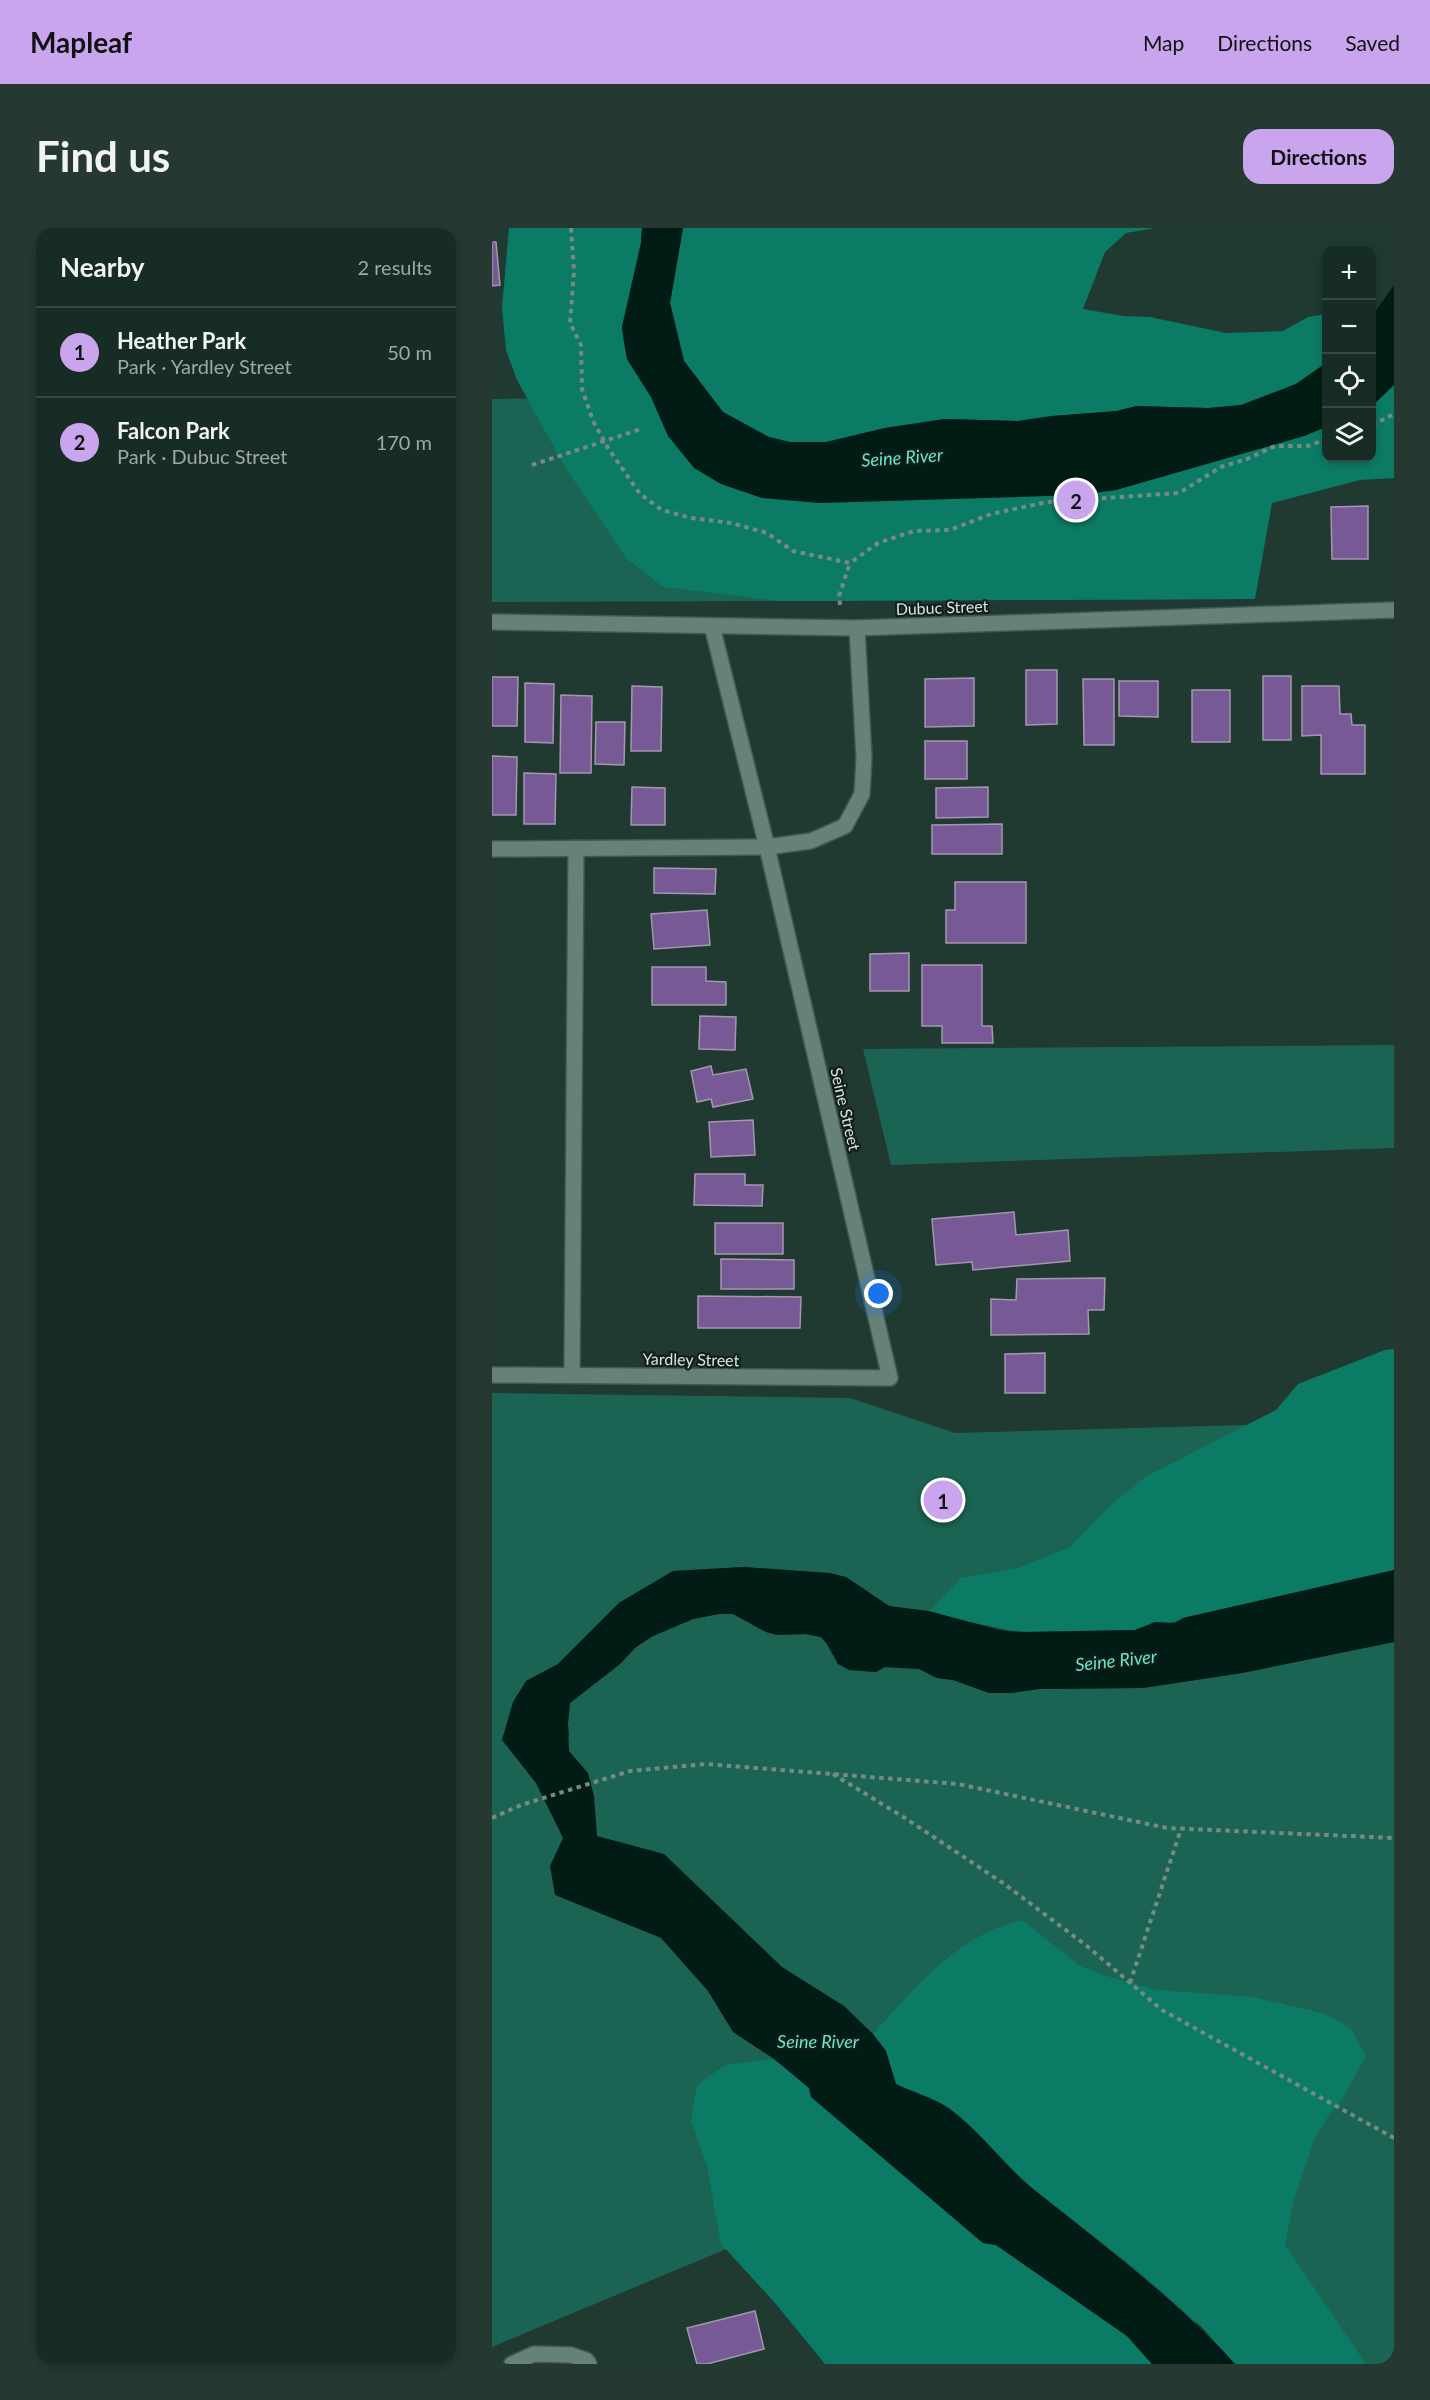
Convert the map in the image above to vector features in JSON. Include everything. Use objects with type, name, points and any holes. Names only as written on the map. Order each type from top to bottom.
[{"type":"street","name":"Dubuc Street","points":[[492,622],[849,628],[1394,610]]},
{"type":"street","name":"Seine Street","points":[[712,626],[767,847],[890,1378]]},
{"type":"street","points":[[492,849],[767,847],[811,841],[845,826],[862,794],[864,758],[849,628]]},
{"type":"street","points":[[572,1375],[576,848]]},
{"type":"street","name":"Yardley Street","points":[[492,1375],[890,1378]]},
{"type":"street","points":[[512,2364],[534,2354],[571,2355],[586,2360],[589,2364]]},
{"type":"path","points":[[571,228],[574,272],[570,323],[581,345],[582,389],[593,421],[604,441],[640,494],[662,510],[691,518],[730,523],[767,533],[793,551],[850,563]]},
{"type":"path","points":[[1376,423],[1394,414]]},
{"type":"path","points":[[532,465],[641,429]]},
{"type":"path","points":[[849,628],[839,596],[850,563],[878,543],[914,531],[950,530],[991,514],[1047,502],[1179,493],[1221,467],[1247,459],[1275,446],[1308,446],[1322,441]]},
{"type":"path","points":[[492,1818],[521,1805],[630,1771],[706,1764],[958,1784],[1167,1828],[1394,1838]]},
{"type":"path","points":[[831,1773],[1003,1883],[1087,1946],[1161,2010],[1394,2138]]},
{"type":"path","points":[[1130,1983],[1181,1829]]},
{"type":"green space","points":[[509,228],[642,228],[641,243],[622,327],[627,359],[651,397],[668,436],[721,484],[762,498],[820,503],[1079,495],[1116,490],[1304,436],[1322,429],[1322,462],[1376,462],[1376,402],[1394,385],[1394,478],[1360,480],[1272,503],[1255,599],[782,601],[663,587],[627,559],[565,467],[517,380],[506,350],[502,308]]},
{"type":"green space","points":[[683,228],[1155,228],[1126,233],[1105,252],[1083,309],[1123,316],[1150,317],[1226,333],[1283,331],[1308,317],[1322,315],[1322,366],[1296,384],[1241,405],[1208,408],[1136,406],[1117,411],[1018,421],[945,419],[885,428],[826,442],[790,442],[769,437],[723,412],[684,361],[670,303]]},
{"type":"green space","points":[[651,397],[1116,490],[1258,449],[1255,599],[492,602],[492,399]]},
{"type":"green space","points":[[1394,1045],[1394,1148],[891,1165],[863,1049]]},
{"type":"green space","points":[[1394,1349],[1394,1570],[1135,1630],[1017,1632],[929,1611],[961,1578],[1018,1568],[1070,1547],[1111,1505],[1145,1477],[1276,1410],[1298,1384],[1385,1350]]},
{"type":"green space","points":[[492,1393],[850,1398],[955,1433],[1394,1421],[1394,1570],[1050,1631],[889,1606],[846,1577],[829,1573],[744,1567],[673,1571],[619,1603],[558,1664],[526,1681],[504,1736],[569,1736],[570,1703],[620,1664],[636,1647],[653,1636],[693,1619],[719,1614],[733,1614],[766,1632],[777,1635],[805,1634],[821,1637],[832,1654],[849,1670],[876,1672],[884,1667],[919,1669],[937,1678],[953,1680],[989,1693],[1040,1689],[1143,1688],[1242,1673],[1394,1642],[1394,2364],[1235,2364],[1200,2325],[891,2180],[492,2347]]},
{"type":"green space","points":[[1022,1920],[1080,1966],[1107,1976],[1157,1990],[1253,1997],[1326,2014],[1351,2029],[1366,2056],[1342,2099],[1314,2140],[1294,2199],[1285,2245],[1366,2364],[1235,2364],[1200,2325],[1141,2273],[1030,2186],[961,2118],[948,2108],[896,2084],[886,2051],[873,2034],[922,1981],[958,1950],[999,1927]]},
{"type":"green space","points":[[774,2059],[809,2088],[811,2097],[983,2243],[996,2245],[1127,2336],[1152,2364],[825,2364],[775,2303],[721,2244],[707,2166],[691,2120],[697,2085],[725,2065]]},
{"type":"water","name":"Seine River","points":[[642,228],[683,228],[670,303],[684,361],[723,412],[769,437],[790,442],[826,442],[885,428],[945,419],[1018,421],[1117,411],[1136,406],[1208,408],[1241,405],[1296,384],[1322,366],[1322,429],[1304,436],[1116,490],[1079,495],[820,503],[762,498],[721,484],[694,468],[668,436],[651,397],[627,359],[622,327],[641,243]]},
{"type":"water","points":[[1394,285],[1394,385],[1376,402],[1376,354],[1376,310]]},
{"type":"water","name":"Seine River","points":[[743,1567],[829,1573],[846,1577],[889,1606],[929,1611],[1003,1631],[1029,1632],[1135,1630],[1155,1622],[1175,1623],[1183,1618],[1394,1570],[1394,1642],[1242,1673],[1143,1688],[1040,1689],[989,1693],[953,1680],[937,1678],[919,1669],[885,1667],[876,1672],[849,1670],[838,1664],[821,1637],[805,1634],[777,1635],[766,1632],[733,1614],[719,1614],[693,1619],[653,1636],[636,1647],[620,1664],[570,1703],[569,1751],[588,1773],[594,1796],[597,1836],[664,1854],[782,1967],[844,2006],[873,2034],[886,2051],[896,2084],[937,2102],[961,2118],[1021,2179],[1162,2293],[1235,2364],[1152,2364],[1127,2336],[996,2245],[983,2243],[811,2097],[809,2088],[774,2059],[733,2032],[708,1991],[661,1938],[555,1895],[550,1866],[563,1838],[536,1783],[502,1740],[513,1702],[526,1681],[558,1664],[619,1603],[673,1571]]},
{"type":"building","points":[[492,242],[496,242],[500,285],[492,286]]},
{"type":"building","points":[[1368,506],[1368,559],[1332,559],[1331,507]]},
{"type":"building","points":[[1026,670],[1057,670],[1057,724],[1026,725]]},
{"type":"building","points":[[1263,676],[1291,676],[1291,740],[1263,740]]},
{"type":"building","points":[[492,677],[518,677],[517,726],[492,726]]},
{"type":"building","points":[[974,678],[974,726],[925,727],[925,679]]},
{"type":"building","points":[[1083,679],[1114,679],[1114,745],[1084,745]]},
{"type":"building","points":[[1119,681],[1158,681],[1158,717],[1119,716]]},
{"type":"building","points":[[525,683],[554,684],[553,743],[525,742]]},
{"type":"building","points":[[632,686],[662,687],[661,751],[631,751]]},
{"type":"building","points":[[1302,686],[1339,686],[1340,714],[1351,714],[1352,725],[1365,725],[1365,774],[1321,774],[1321,735],[1302,736]]},
{"type":"building","points":[[1192,690],[1230,690],[1230,742],[1192,742]]},
{"type":"building","points":[[561,695],[592,696],[591,773],[560,773]]},
{"type":"building","points":[[596,722],[625,722],[624,765],[595,764]]},
{"type":"building","points":[[925,741],[967,741],[967,779],[925,779]]},
{"type":"building","points":[[492,756],[517,757],[516,815],[492,815]]},
{"type":"building","points":[[524,773],[556,774],[555,824],[524,824]]},
{"type":"building","points":[[632,787],[665,788],[665,825],[631,825]]},
{"type":"building","points":[[988,787],[988,817],[936,818],[936,788]]},
{"type":"building","points":[[1002,824],[1002,854],[932,854],[932,825]]},
{"type":"building","points":[[654,868],[716,869],[715,894],[654,893]]},
{"type":"building","points":[[955,882],[1026,882],[1026,943],[946,943],[946,910],[955,910]]},
{"type":"building","points":[[707,910],[710,945],[654,949],[651,914]]},
{"type":"building","points":[[909,953],[909,991],[870,991],[870,954]]},
{"type":"building","points":[[922,965],[982,965],[982,1026],[992,1026],[993,1043],[942,1043],[942,1026],[922,1026]]},
{"type":"building","points":[[652,967],[706,967],[706,981],[726,982],[726,1005],[652,1005]]},
{"type":"building","points":[[700,1016],[736,1017],[735,1050],[699,1049]]},
{"type":"building","points":[[711,1066],[713,1075],[746,1069],[753,1099],[713,1107],[711,1099],[697,1102],[691,1071]]},
{"type":"building","points":[[753,1120],[755,1155],[711,1157],[709,1122]]},
{"type":"building","points":[[695,1174],[745,1174],[745,1185],[763,1185],[762,1206],[694,1205]]},
{"type":"building","points":[[1014,1212],[1016,1235],[1068,1230],[1070,1261],[973,1270],[972,1262],[936,1265],[932,1219]]},
{"type":"building","points":[[715,1223],[783,1223],[783,1254],[715,1254]]},
{"type":"building","points":[[721,1259],[794,1260],[794,1289],[721,1289]]},
{"type":"building","points":[[1105,1278],[1104,1310],[1088,1310],[1089,1334],[991,1335],[991,1299],[1016,1300],[1017,1279]]},
{"type":"building","points":[[698,1296],[801,1297],[800,1328],[698,1328]]},
{"type":"building","points":[[1045,1353],[1045,1393],[1005,1393],[1005,1354]]},
{"type":"building","points":[[755,2311],[764,2349],[707,2364],[697,2364],[687,2328]]},
{"type":"place","name":"Falcon Park","points":[[1076,500]]},
{"type":"place","name":"Heather Park","points":[[943,1500]]}]
